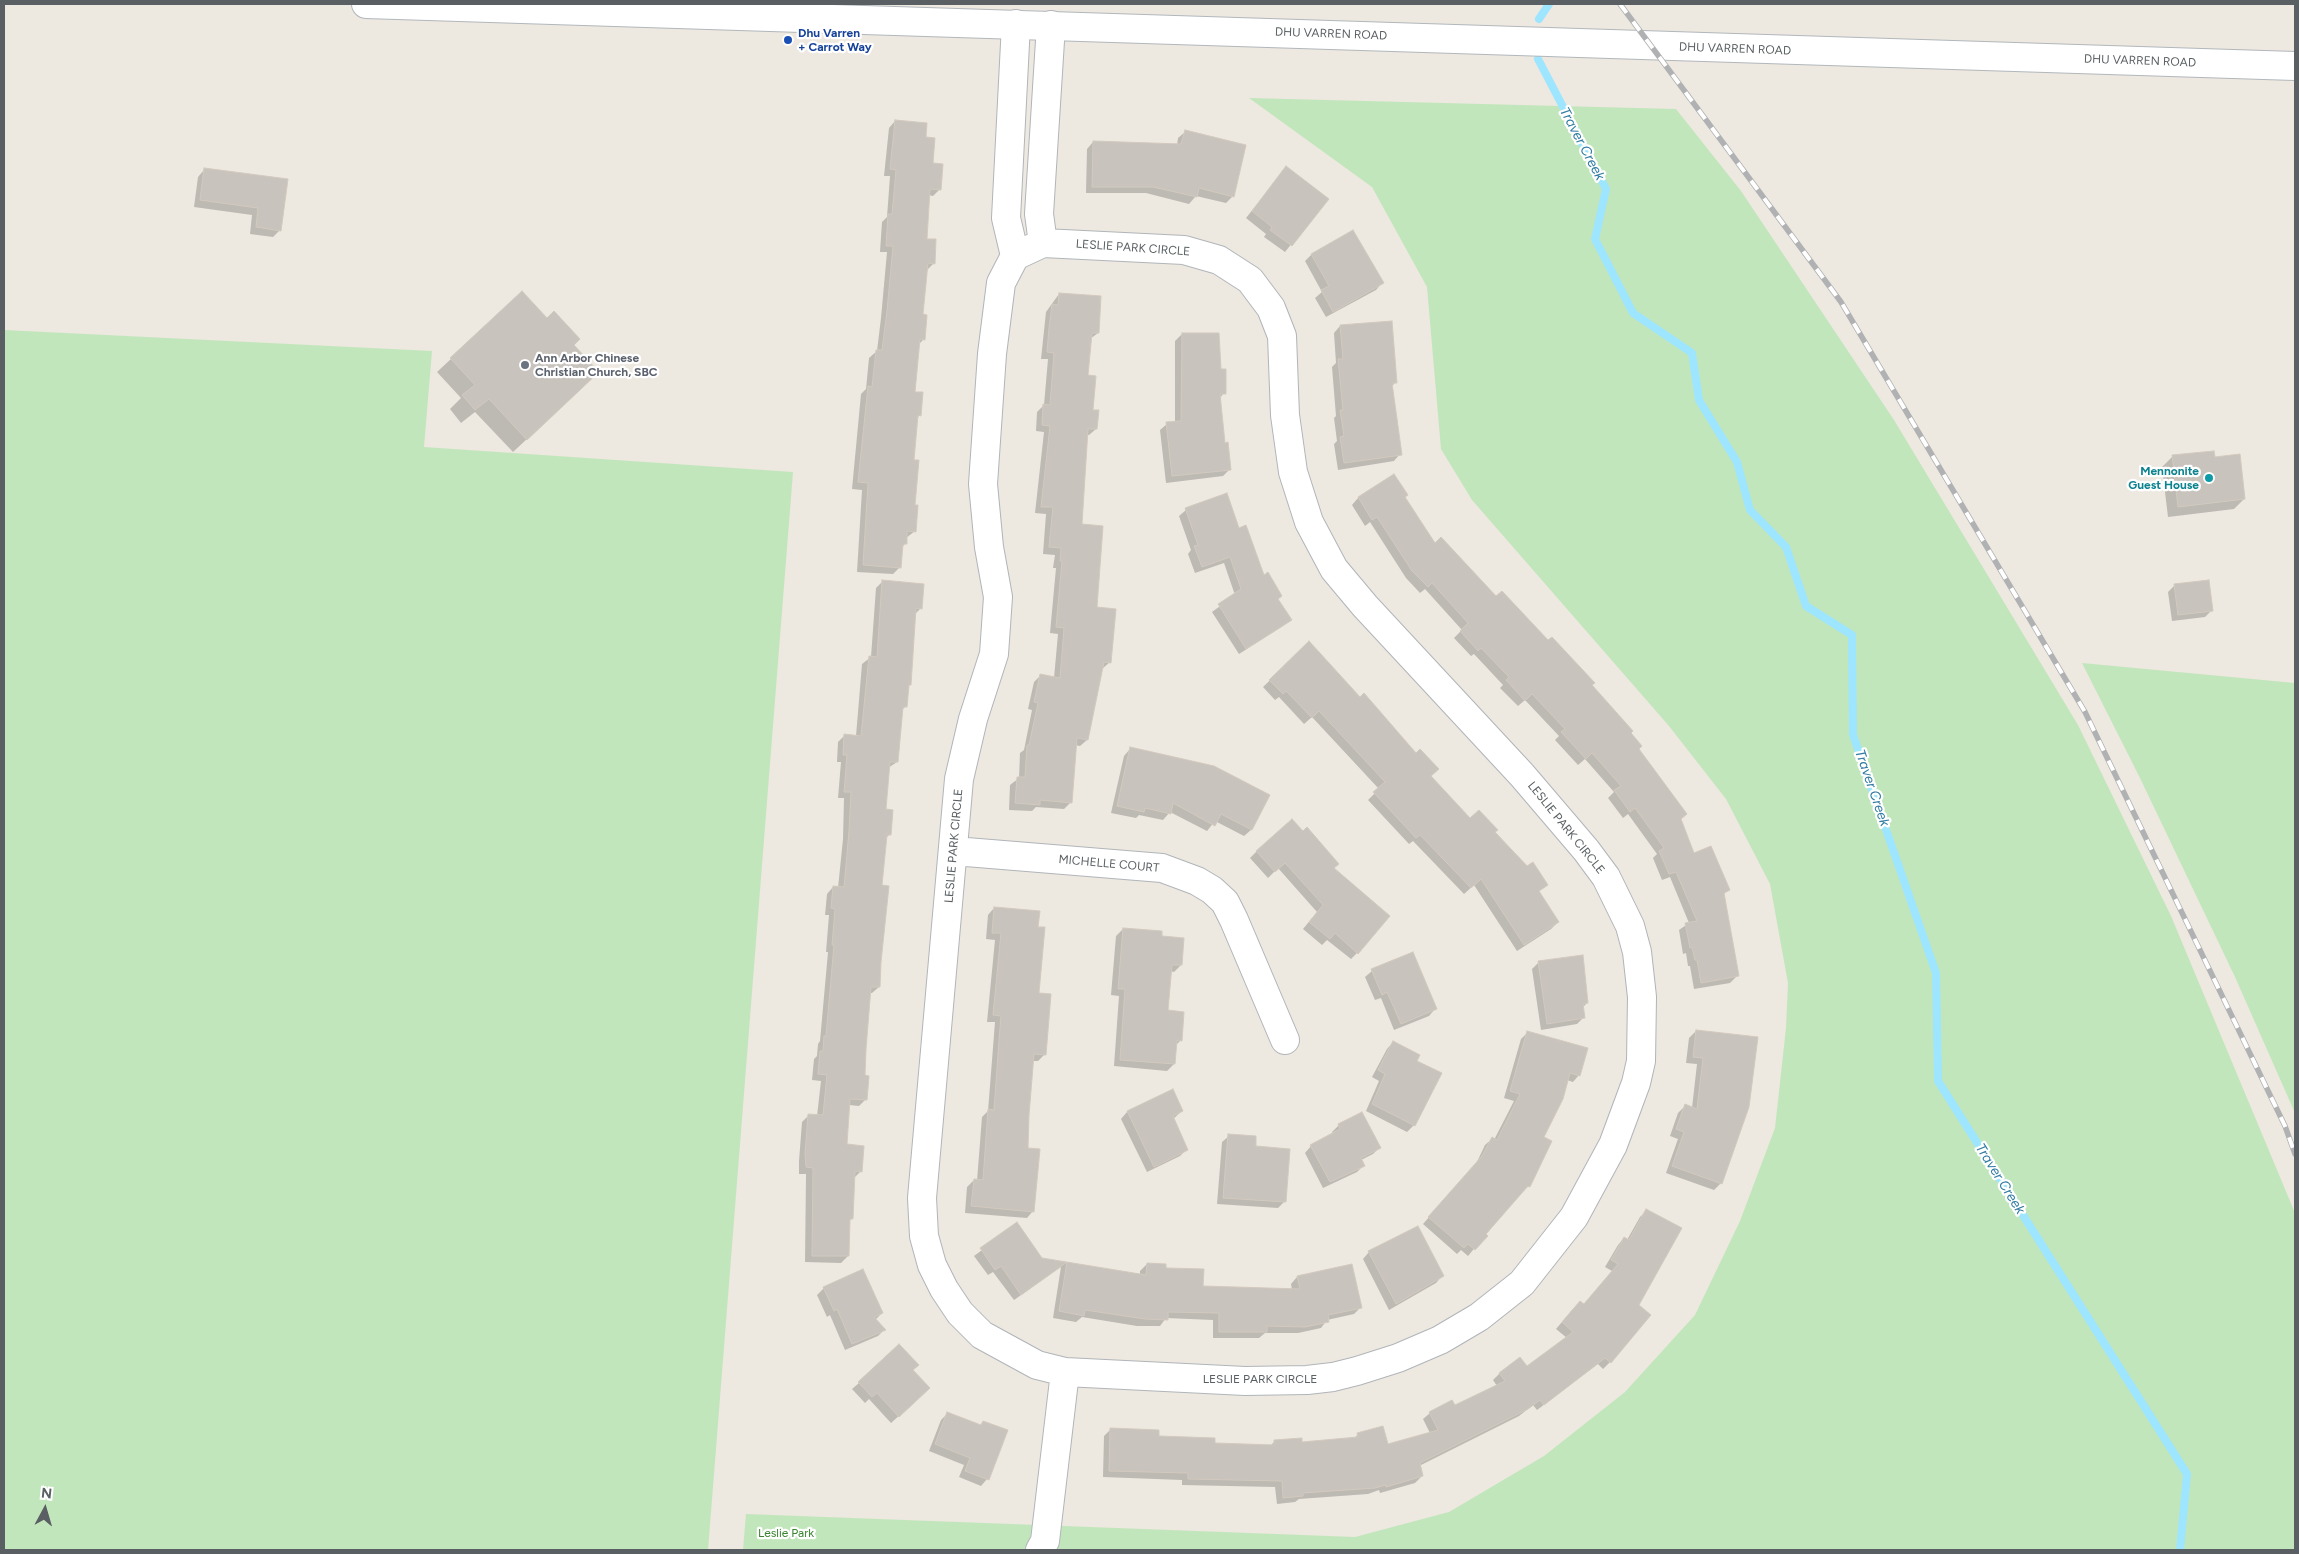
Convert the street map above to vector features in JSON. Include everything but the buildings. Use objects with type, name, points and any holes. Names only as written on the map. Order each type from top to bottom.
[{"type":"street","name":"DHU VARREN ROAD","points":[[366,4],[841,12],[1016,24],[2295,66]]},
{"type":"street","points":[[1015,256],[1006,218],[1016,24]]},
{"type":"street","points":[[1043,243],[1039,214],[1051,25]]},
{"type":"street","points":[[1009,159],[1042,161]]},
{"type":"street","name":"LESLIE PARK CIRCLE","points":[[1043,243],[1154,248],[1203,254],[1234,268],[1250,280],[1263,296],[1282,336],[1285,415],[1293,472],[1309,522],[1334,569],[1365,606],[1522,775],[1586,850],[1606,877],[1630,926],[1640,972],[1643,1014],[1640,1061],[1636,1084],[1613,1145],[1574,1217],[1522,1283],[1479,1317],[1440,1340],[1398,1358],[1333,1377],[1307,1380],[1245,1381],[1065,1372],[1037,1366],[982,1335],[960,1314],[932,1265],[924,1236],[922,1198],[959,779],[973,719],[994,654],[998,597],[989,548],[982,484],[992,354],[1000,283],[1015,256],[1043,243]]},
{"type":"street","name":"MICHELLE COURT","points":[[954,851],[1162,868],[1198,881],[1225,902],[1285,1040]]},
{"type":"street","points":[[1040,1550],[1045,1541],[1065,1372]]},
{"type":"green space","name":"Leslie Park","points":[[1249,98],[1676,109],[1741,191],[1894,420],[2078,725],[2171,916],[2295,1213],[2295,1550],[743,1550],[746,1514],[1355,1537],[1449,1512],[1544,1456],[1625,1392],[1695,1315],[1740,1221],[1775,1128],[1786,1028],[1788,983],[1770,884],[1726,799],[1669,726],[1472,500],[1441,449],[1427,287],[1372,187]]},
{"type":"green space","points":[[4,330],[432,351],[424,447],[793,472],[708,1550],[4,1550]]},
{"type":"green space","points":[[2082,663],[2295,683],[2295,1113],[2235,977],[2140,778]]},
{"type":"waterway","name":"Traver Creek","points":[[1539,19],[1549,4]]},
{"type":"waterway","name":"Traver Creek","points":[[1538,59],[1606,189],[1595,239],[1633,313],[1692,353],[1699,400],[1737,462],[1750,510],[1786,547],[1806,606],[1852,635],[1853,735],[1936,973],[1938,1081],[2187,1474],[2180,1550]]},
{"type":"railway","points":[[1620,4],[1841,302],[2085,712],[2285,1126],[2295,1154]]},
{"type":"place","name":"Dhu Varren + Carrot Way","points":[[788,40]]},
{"type":"place","name":"Ann Arbor Chinese Christian Church, SBC","points":[[525,365]]},
{"type":"place","name":"Mennonite Guest House","points":[[2209,478]]}]
